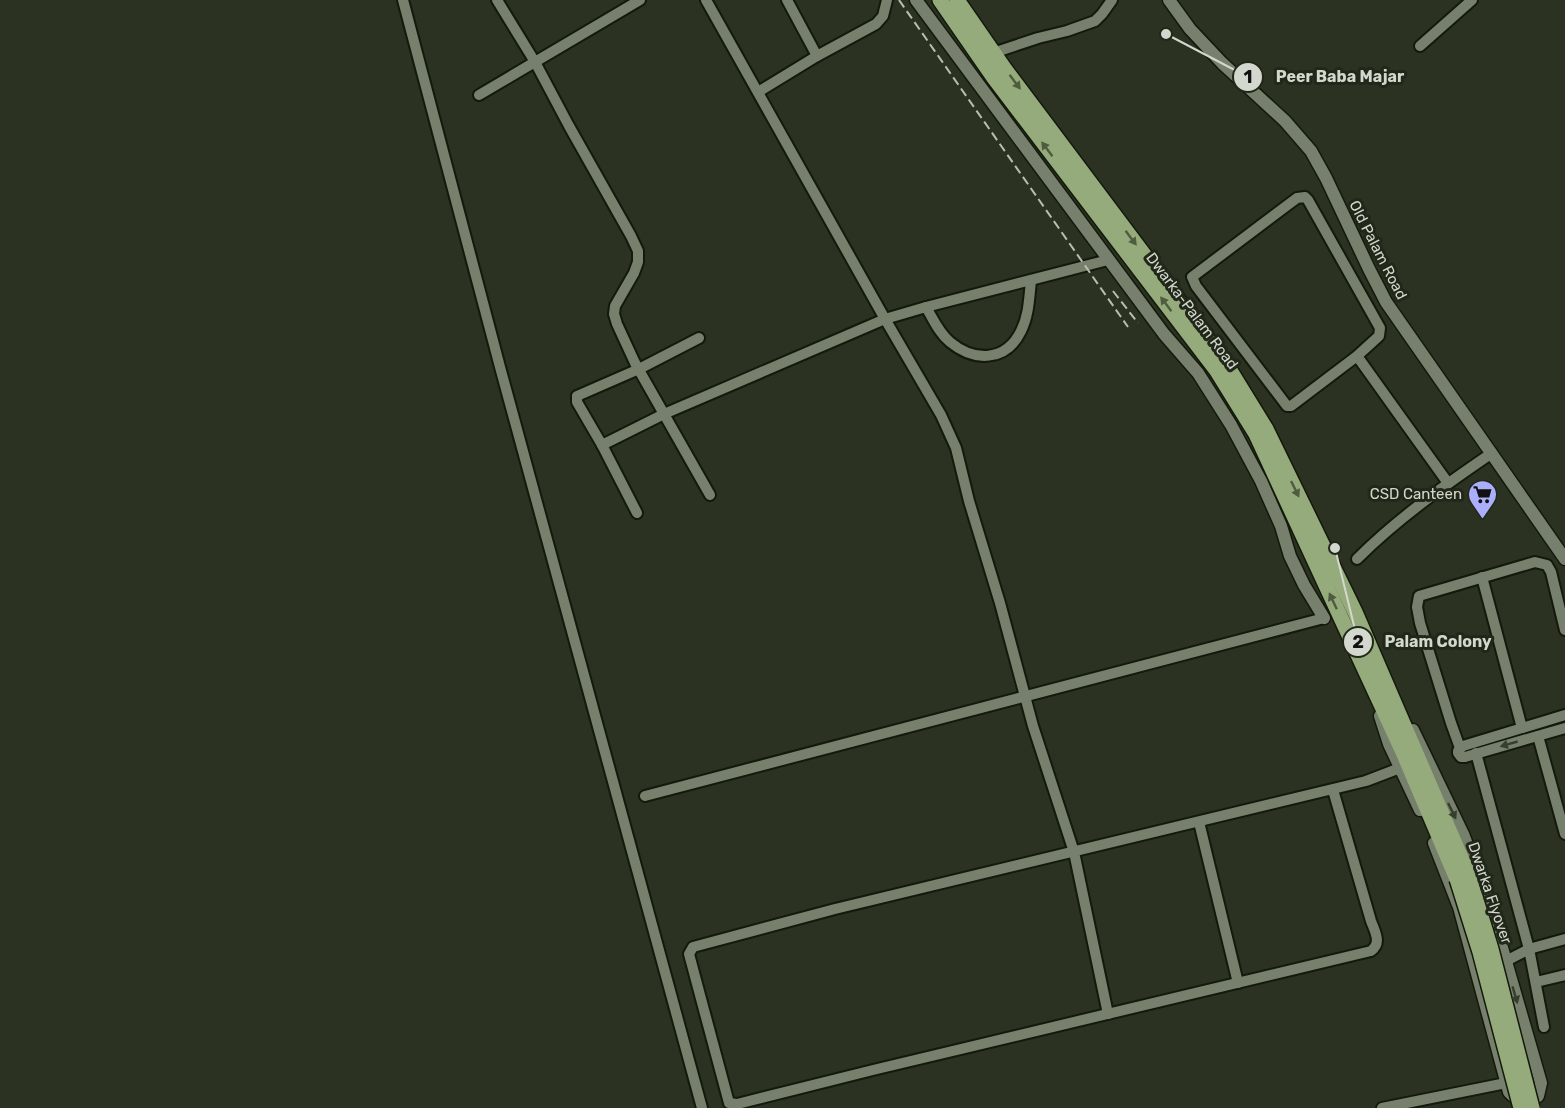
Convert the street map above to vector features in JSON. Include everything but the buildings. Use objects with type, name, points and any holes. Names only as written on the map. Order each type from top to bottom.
[{"type":"main road","name":"Dwarka-Palam Road","points":[[940,0],[994,78],[1217,371],[1256,435],[1372,669]]},
{"type":"main road","name":"Dwarka-Palam Road","points":[[957,0],[993,53],[1219,355],[1266,429],[1355,612],[1372,669]]},
{"type":"main road","name":"Dwarka Flyover","points":[[1372,669],[1468,874],[1491,949],[1532,1108]]},
{"type":"main road","name":"Dwarka Flyover","points":[[1389,707],[1403,752],[1457,879],[1480,952],[1521,1108]]},
{"type":"street","points":[[403,0],[500,367],[702,1108]]},
{"type":"street","points":[[497,0],[535,62],[632,236],[638,251],[638,262],[615,306],[614,314],[617,324],[639,369],[710,495]]},
{"type":"street","points":[[479,95],[640,0]]},
{"type":"street","points":[[706,0],[941,415],[956,448],[1025,696],[1074,852],[1108,1014]]},
{"type":"street","points":[[787,0],[817,56]]},
{"type":"street","points":[[758,92],[876,24],[883,16],[887,0]]},
{"type":"street","points":[[645,795],[1324,618],[1290,556],[1281,526],[1261,481],[1231,424],[1198,373],[1164,334],[1108,260],[916,0]]},
{"type":"street","points":[[993,53],[1095,21],[1112,0]]},
{"type":"street","name":"Old Palam Road","points":[[1169,0],[1198,38],[1285,121],[1311,151],[1386,302],[1565,559]]},
{"type":"street","points":[[1420,46],[1472,0]]},
{"type":"street","points":[[1305,197],[1380,328],[1379,336],[1357,357],[1291,406],[1287,406],[1192,278],[1297,198],[1305,197]]},
{"type":"street","points":[[602,446],[664,414],[885,319],[1108,260]]},
{"type":"street","points":[[926,307],[939,330],[950,341],[964,351],[979,356],[993,356],[1007,349],[1022,330],[1028,313],[1031,281]]},
{"type":"street","points":[[637,513],[577,402],[577,396],[639,369],[699,338]]},
{"type":"street","points":[[1357,357],[1448,483]]},
{"type":"street","points":[[1357,559],[1379,537],[1448,483],[1492,453]]},
{"type":"street","points":[[1565,630],[1551,572],[1547,565],[1534,562],[1419,596],[1417,607],[1461,757],[1565,728]]},
{"type":"street","points":[[1482,577],[1522,728]]},
{"type":"street","points":[[1372,669],[1422,747],[1463,834],[1488,899],[1541,1087],[1536,1098],[1520,1100],[1511,1095],[1506,1083],[1458,907],[1428,827],[1389,744],[1372,669]]},
{"type":"street","points":[[1460,748],[1565,716]]},
{"type":"street","points":[[1538,736],[1565,834]]},
{"type":"street","points":[[1476,753],[1529,949],[1544,1027]]},
{"type":"street","points":[[1333,790],[1377,938],[1376,947],[1371,951],[734,1105],[729,1103],[689,954],[696,946],[835,909],[1333,790],[1400,768]]},
{"type":"street","points":[[1199,822],[1238,983]]},
{"type":"street","points":[[1506,961],[1529,949],[1565,939]]},
{"type":"street","points":[[1536,982],[1565,975]]},
{"type":"street","points":[[1382,1108],[1506,1083]]},
{"type":"railway","points":[[899,0],[1128,327]]},
{"type":"railway","points":[[1113,291],[1138,323]]},
{"type":"place","name":"Peer Baba Majar","points":[[1166,34]]},
{"type":"place","name":"CSD Canteen","points":[[1483,520]]},
{"type":"place","name":"Palam Colony","points":[[1335,548]]}]
